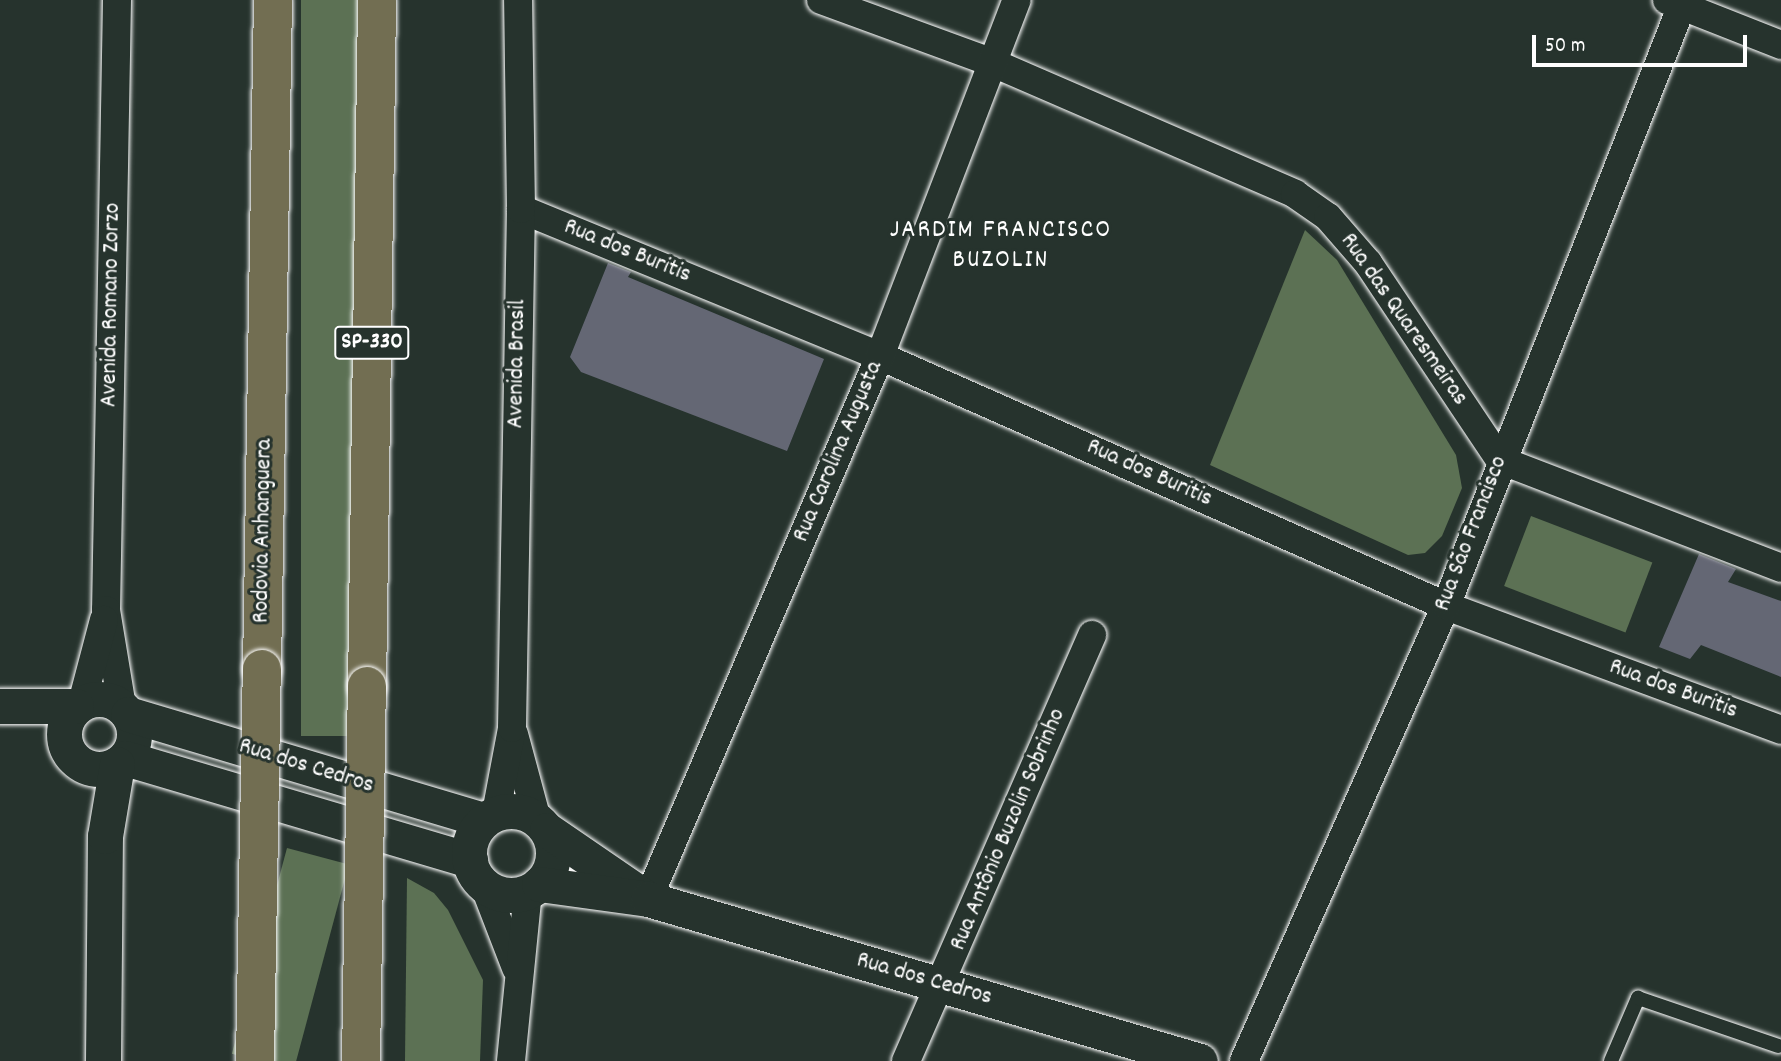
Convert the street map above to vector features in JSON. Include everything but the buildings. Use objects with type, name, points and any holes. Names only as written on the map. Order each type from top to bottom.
[{"type":"highway","name":"Rodovia Anhanguera","points":[[255,1060],[272,0]]},
{"type":"highway","name":"SP-330","points":[[361,1061],[377,0]]},
{"type":"street","name":"Avenida Romano Zorzo","points":[[117,0],[106,610],[125,710]]},
{"type":"street","name":"Avenida Brasil","points":[[490,817],[512,728],[521,209],[518,0]]},
{"type":"street","name":"Rua das Quaresmeiras","points":[[821,0],[993,63],[1295,194],[1328,218],[1368,262],[1500,460]]},
{"type":"street","name":"Rua Carolina Augusta","points":[[648,899],[880,356],[1017,0]]},
{"type":"street","points":[[1678,2],[1781,45]]},
{"type":"street","name":"Rua São Francisco","points":[[1244,1061],[1446,606],[1678,2]]},
{"type":"street","name":"Rua dos Buritis","points":[[521,209],[880,356],[1446,606],[1781,730]]},
{"type":"street","points":[[1500,460],[1781,568]]},
{"type":"street","name":"Avenida Romano Zorzo","points":[[79,704],[106,610]]},
{"type":"street","name":"Rua Antônio Buzolin Sobrinho","points":[[906,1061],[943,986],[1092,635]]},
{"type":"street","points":[[0,706],[79,704],[103,699],[125,710],[134,736],[121,761],[105,836],[103,1061]]},
{"type":"street","points":[[79,704],[65,723],[71,753],[105,836]]},
{"type":"street","name":"Rua dos Cedros","points":[[125,710],[490,817]]},
{"type":"street","points":[[0,713],[97,769],[121,761]]},
{"type":"street","name":"Avenida Brasil","points":[[512,728],[542,825]]},
{"type":"street","name":"Rua dos Cedros","points":[[121,761],[477,872]]},
{"type":"street","points":[[512,1061],[517,970],[533,887],[552,864],[542,825],[525,813],[490,817],[469,845],[477,872],[517,970]]},
{"type":"street","name":"Rua dos Cedros","points":[[542,825],[648,899]]},
{"type":"street","points":[[477,872],[505,894],[533,887]]},
{"type":"street","name":"Rua dos Cedros","points":[[533,887],[648,899],[1200,1061]]},
{"type":"lane","points":[[1611,1061],[1638,998],[1778,1046]]},
{"type":"green space","points":[[301,0],[358,0],[358,736],[301,736]]},
{"type":"green space","points":[[1305,230],[1337,260],[1456,455],[1462,488],[1442,536],[1425,553],[1408,555],[1210,465]]},
{"type":"green space","points":[[1531,516],[1652,563],[1625,633],[1504,586]]},
{"type":"green space","points":[[287,848],[349,865],[296,1061],[259,1061],[232,1054]]},
{"type":"green space","points":[[407,878],[434,893],[448,910],[483,980],[480,1061],[405,1061]]},
{"type":"district","name":"JARDIM FRANCISCO BUZOLIN","points":[[1001,246]]}]
